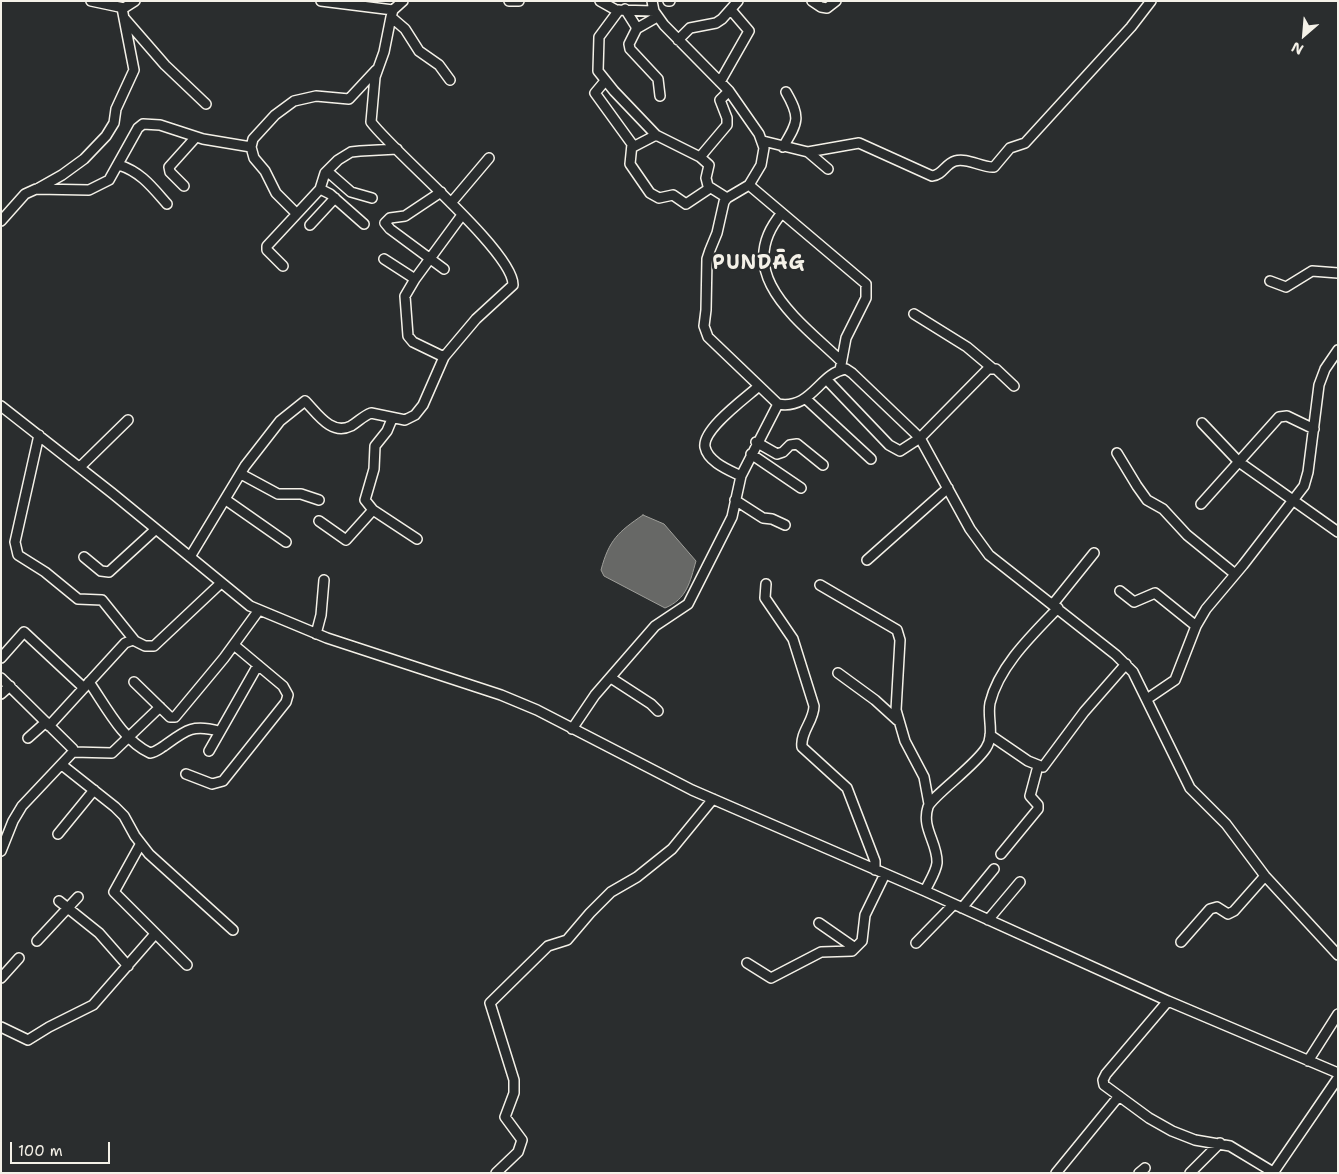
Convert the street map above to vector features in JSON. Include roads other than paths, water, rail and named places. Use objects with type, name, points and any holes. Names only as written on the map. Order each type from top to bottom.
[{"type":"street","points":[[91,1],[123,13],[169,70],[206,104]]},
{"type":"street","points":[[123,13],[135,1]]},
{"type":"street","points":[[321,1],[345,3],[392,13],[419,51],[440,65],[450,80]]},
{"type":"street","points":[[190,557],[241,474],[280,421],[304,401],[327,424],[337,428],[350,426],[371,413],[405,420],[418,413],[424,405],[444,357],[465,332],[513,285],[511,275],[493,250],[441,192],[382,136],[371,122],[375,77],[392,13],[404,1]]},
{"type":"street","points":[[509,1],[519,1]]},
{"type":"street","points":[[600,1],[611,8],[654,9]]},
{"type":"street","points":[[678,40],[690,28],[716,23],[738,1]]},
{"type":"street","points":[[812,1],[821,7],[827,8],[836,1]]},
{"type":"street","points":[[763,141],[808,152],[859,143],[932,176],[940,174],[950,164],[958,160],[994,166],[1010,148],[1025,143],[1131,27],[1151,1]]},
{"type":"street","points":[[622,9],[636,29]]},
{"type":"street","points":[[622,9],[598,42],[598,70],[656,135],[700,157],[709,164],[706,183],[710,188],[727,198]]},
{"type":"street","points":[[654,9],[636,29],[629,44],[630,49],[658,79],[660,96]]},
{"type":"street","points":[[654,9],[678,40],[729,91],[763,141],[763,157],[749,185],[727,198],[707,259],[705,331],[713,344],[778,404],[794,404],[806,398],[840,366],[846,338],[866,298],[866,284],[749,185]]},
{"type":"street","points":[[720,82],[749,31],[731,10]]},
{"type":"street","points":[[1,221],[25,194],[62,175],[84,159],[106,136],[114,123],[116,109],[134,70],[123,13]]},
{"type":"street","points":[[296,214],[276,193],[266,171],[254,158],[251,147],[253,139],[284,107],[310,97],[351,98],[378,68]]},
{"type":"street","points":[[605,80],[595,93],[633,147],[630,164],[646,189],[654,196],[663,197],[670,194],[686,204],[710,188]]},
{"type":"street","points":[[700,157],[727,125],[727,118],[720,100],[729,91]]},
{"type":"street","points":[[783,146],[799,124],[796,108],[786,92]]},
{"type":"street","points":[[39,188],[59,191],[90,190],[110,180],[138,128],[143,124],[160,125],[196,137],[251,147]]},
{"type":"street","points":[[633,147],[656,135]]},
{"type":"street","points":[[184,186],[170,172],[169,167],[196,137]]},
{"type":"street","points":[[283,266],[267,250],[267,246],[320,189],[327,171],[338,160],[351,152],[397,149]]},
{"type":"street","points":[[808,152],[828,169]]},
{"type":"street","points":[[451,204],[490,158]]},
{"type":"street","points":[[119,164],[131,168],[142,176],[167,204]]},
{"type":"street","points":[[327,171],[351,192],[372,198]]},
{"type":"street","points":[[320,189],[335,198],[364,224]]},
{"type":"street","points":[[441,192],[405,216],[390,218],[385,223],[390,229],[444,269]]},
{"type":"street","points":[[310,225],[335,198]]},
{"type":"street","points":[[782,213],[775,221],[766,242],[764,266],[768,278],[788,312],[840,366],[852,373],[920,438],[970,529],[990,555],[1126,664],[1147,699],[1190,788],[1226,824],[1265,876],[1337,951]]},
{"type":"street","points":[[444,357],[413,342],[408,336],[405,296],[415,279],[462,215]]},
{"type":"street","points":[[384,259],[415,279]]},
{"type":"street","points":[[1270,281],[1286,287],[1312,271],[1338,273]]},
{"type":"street","points":[[914,314],[967,347],[1014,386]]},
{"type":"street","points":[[1147,699],[1175,680],[1196,626],[1206,608],[1292,502],[1306,480],[1319,385],[1333,365],[1338,350]]},
{"type":"street","points":[[827,380],[893,448],[904,450],[920,438],[983,374],[992,368]]},
{"type":"street","points":[[741,476],[719,464],[706,449],[706,442],[720,420],[759,386]]},
{"type":"street","points":[[806,398],[870,459]]},
{"type":"street","points":[[572,728],[594,695],[655,626],[688,604],[732,517],[741,476],[756,442],[778,404]]},
{"type":"street","points":[[1,406],[80,467],[242,602],[316,634],[501,695],[572,728],[713,799],[925,891],[1168,1002],[1338,1073]]},
{"type":"street","points":[[1201,504],[1279,417],[1288,416],[1314,428]]},
{"type":"street","points":[[392,418],[388,431],[375,446],[373,474],[365,496],[367,505],[373,510],[417,539]]},
{"type":"street","points":[[80,467],[128,420]]},
{"type":"street","points":[[1202,423],[1239,462],[1292,502],[1338,532]]},
{"type":"street","points":[[39,435],[15,542],[18,555],[41,568],[78,599],[102,600],[135,640],[152,646],[163,640],[221,583]]},
{"type":"street","points":[[756,442],[777,454],[783,452],[790,445],[797,444],[823,465]]},
{"type":"street","points":[[1117,453],[1147,500],[1163,509],[1187,535],[1235,574]]},
{"type":"street","points":[[751,454],[801,488]]},
{"type":"street","points":[[241,474],[278,494],[301,494],[319,500]]},
{"type":"street","points":[[867,560],[948,488]]},
{"type":"street","points":[[226,500],[286,542]]},
{"type":"street","points":[[735,500],[763,518],[772,519],[785,525]]},
{"type":"street","points":[[319,521],[346,540],[373,510]]},
{"type":"street","points":[[84,557],[101,571],[109,572],[156,529]]},
{"type":"street","points":[[930,804],[973,765],[986,748],[990,735],[990,704],[1006,668],[1028,638],[1056,606],[1094,553]]},
{"type":"street","points":[[316,634],[321,615],[324,580]]},
{"type":"street","points":[[766,584],[765,598],[793,639],[811,694],[814,713],[802,738],[802,747],[847,788],[875,861],[875,870]]},
{"type":"street","points":[[820,585],[897,630],[900,640],[896,710],[909,751],[924,777],[930,804],[926,823],[937,862],[925,891]]},
{"type":"street","points":[[1120,591],[1134,602],[1155,593],[1196,626]]},
{"type":"street","points":[[134,682],[171,718],[178,715],[234,645],[259,610]]},
{"type":"street","points":[[1,658],[24,632],[86,685],[129,738],[142,749],[152,753],[184,731],[192,728],[203,727],[219,731]]},
{"type":"street","points":[[28,738],[48,724],[125,643],[135,640]]},
{"type":"street","points":[[234,645],[294,698]]},
{"type":"street","points":[[990,735],[1038,766],[1043,766],[1084,712],[1126,664]]},
{"type":"street","points":[[208,751],[258,665]]},
{"type":"street","points":[[838,673],[875,700],[898,720]]},
{"type":"street","points":[[1,678],[73,748],[73,752]]},
{"type":"street","points":[[610,678],[651,704],[658,711]]},
{"type":"street","points":[[1,694],[10,686]]},
{"type":"street","points":[[186,774],[212,784],[218,784],[227,778],[286,702],[286,690]]},
{"type":"street","points":[[73,752],[112,753],[160,707]]},
{"type":"street","points":[[1,851],[13,821],[22,806],[73,752]]},
{"type":"street","points":[[62,765],[124,816],[140,844],[234,930]]},
{"type":"street","points":[[1001,854],[1038,809],[1038,805],[1030,796],[1038,766]]},
{"type":"street","points":[[58,834],[94,790]]},
{"type":"street","points":[[496,1173],[518,1152],[522,1140],[505,1117],[514,1093],[514,1080],[490,1003],[548,946],[567,940],[611,892],[637,877],[672,849],[713,799]]},
{"type":"street","points":[[140,844],[114,892],[187,965]]},
{"type":"street","points":[[916,942],[958,906],[994,868]]},
{"type":"street","points":[[747,963],[771,978],[821,952],[852,951],[862,941],[865,915],[885,874]]},
{"type":"street","points":[[1181,942],[1210,910],[1217,907],[1228,914],[1234,911],[1265,876]]},
{"type":"street","points":[[988,920],[1020,882]]},
{"type":"street","points":[[37,941],[78,897]]},
{"type":"street","points":[[59,901],[99,933],[128,966]]},
{"type":"street","points":[[819,923],[855,948]]},
{"type":"street","points":[[1,1027],[10,1030],[25,1040],[32,1039],[49,1026],[87,1010],[128,966],[154,934]]},
{"type":"street","points":[[1,978],[19,958]]},
{"type":"street","points":[[1109,1108],[1103,1083],[1106,1074],[1168,1002]]},
{"type":"street","points":[[1308,1061],[1338,1014]]},
{"type":"street","points":[[1103,1083],[1148,1118],[1172,1132],[1195,1140],[1220,1143],[1241,1151],[1273,1172],[1338,1078]]},
{"type":"street","points":[[1056,1173],[1119,1096]]},
{"type":"street","points":[[1190,1173],[1220,1143]]},
{"type":"district","name":"PUNDĀG","points":[[759,264]]}]
